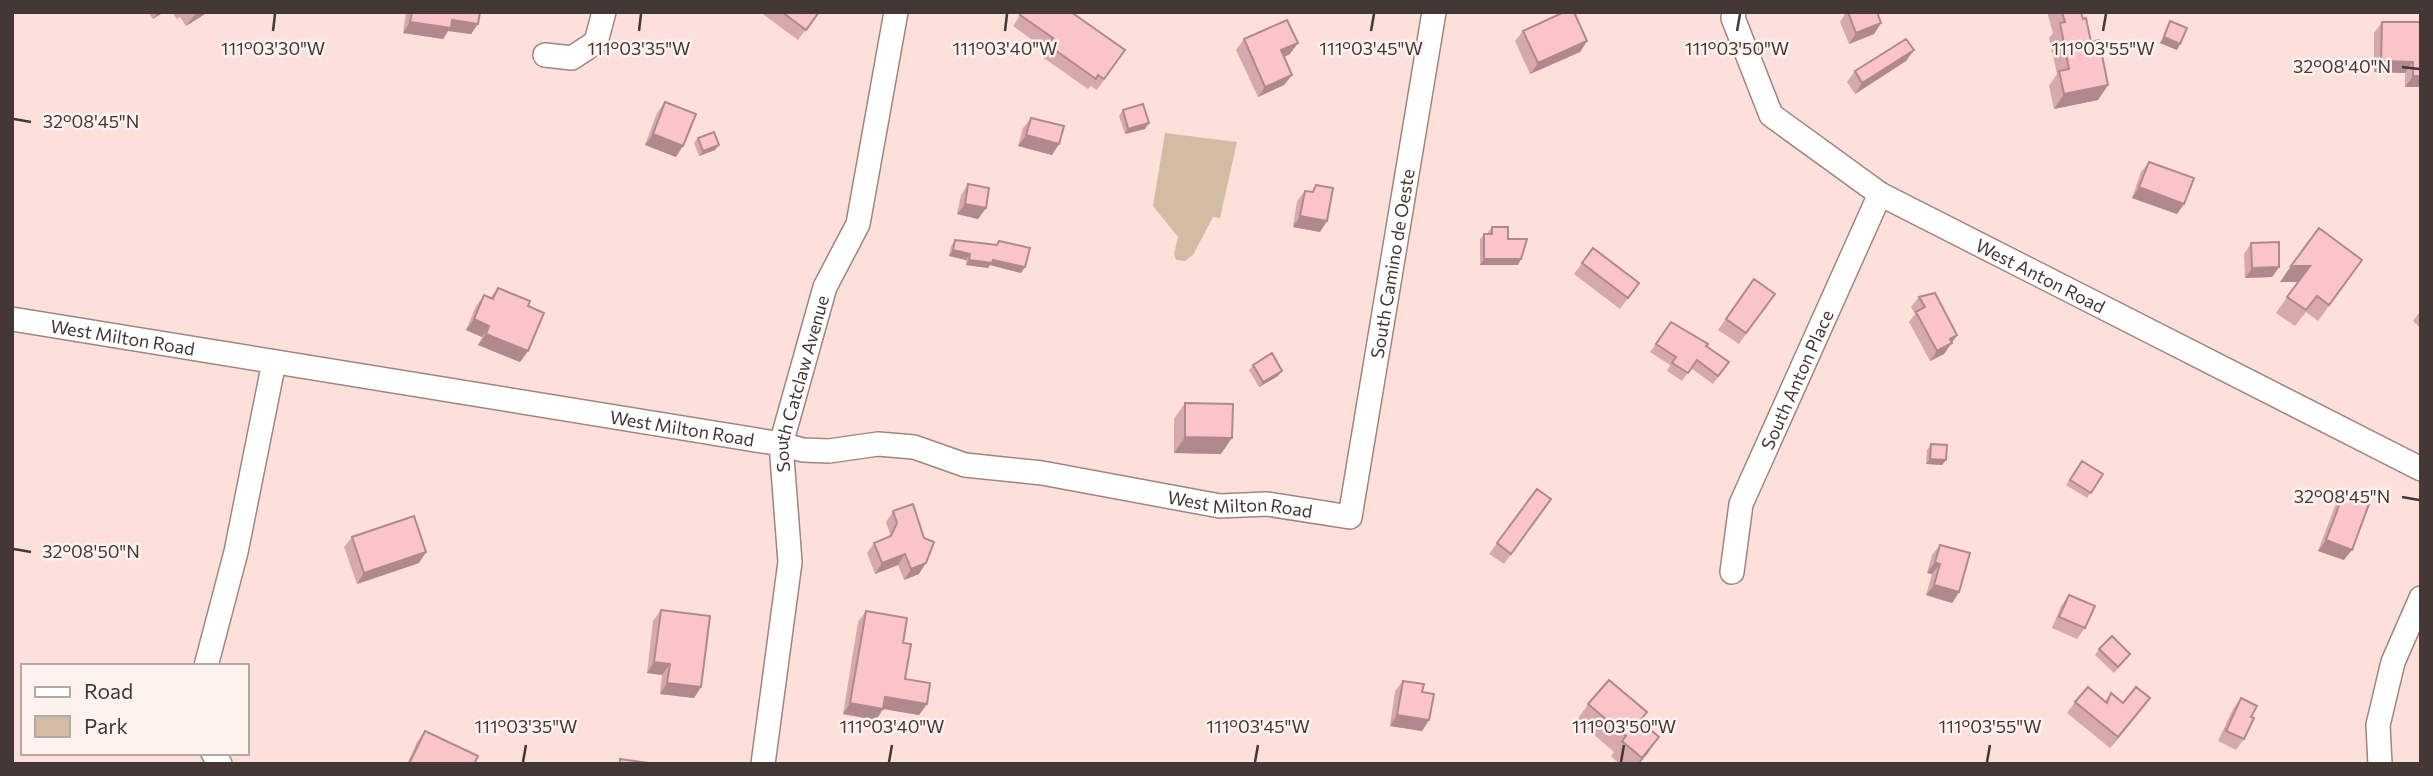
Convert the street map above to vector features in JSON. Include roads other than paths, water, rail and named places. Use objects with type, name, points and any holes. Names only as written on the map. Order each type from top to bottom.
[{"type":"street","points":[[545,55],[572,58],[596,42],[604,12]]},
{"type":"street","name":"South Catclaw Avenue","points":[[763,764],[790,562],[781,444],[825,286],[858,224],[896,12]]},
{"type":"street","name":"South Camino de Oeste","points":[[1350,517],[1434,12]]},
{"type":"street","name":"West Anton Road","points":[[1734,12],[1733,18],[1771,115],[1880,194],[2421,470]]},
{"type":"street","name":"South Anton Place","points":[[1732,572],[1741,504],[1880,194]]},
{"type":"street","name":"West Milton Road","points":[[12,319],[781,444],[803,450],[829,451],[878,444],[914,447],[965,465],[1042,473],[1220,506],[1267,504],[1350,517]]},
{"type":"street","points":[[207,664],[236,552],[274,362]]},
{"type":"street","points":[[2380,764],[2378,725],[2390,675],[2421,598]]}]
